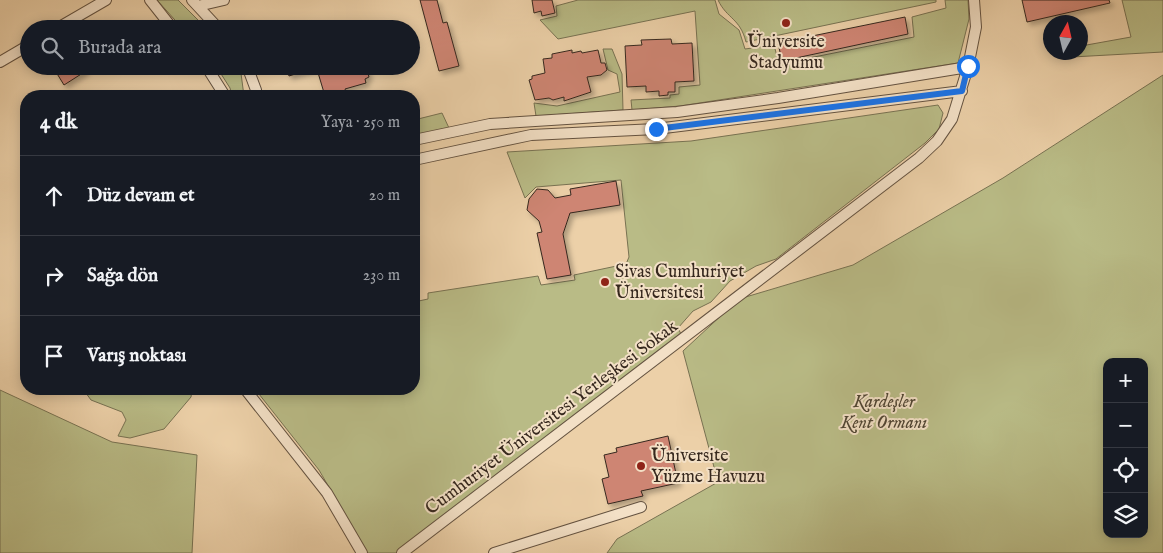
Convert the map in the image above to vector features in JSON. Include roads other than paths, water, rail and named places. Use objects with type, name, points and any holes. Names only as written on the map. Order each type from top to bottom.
[{"type":"street","points":[[63,20],[96,0]]},
{"type":"street","points":[[72,20],[106,0]]},
{"type":"street","points":[[150,0],[166,20]]},
{"type":"street","points":[[195,3],[224,0]]},
{"type":"street","name":"Cumhuriyet Üniversitesi Yerleşkesi Sokak","points":[[402,553],[918,158],[937,141],[952,119],[962,91],[976,27],[974,0]]},
{"type":"street","points":[[195,3],[211,20]]},
{"type":"street","points":[[0,55],[20,44]]},
{"type":"street","points":[[0,62],[20,50]]},
{"type":"street","points":[[420,139],[490,124],[677,112],[778,98],[968,66]]},
{"type":"street","points":[[212,75],[221,90]]},
{"type":"street","points":[[250,75],[256,90]]},
{"type":"street","points":[[420,159],[531,135],[665,128],[962,91]]},
{"type":"street","points":[[250,395],[327,493],[362,553]]},
{"type":"street","points":[[494,553],[641,507]]},
{"type":"place","name":"Üniversite Stadyumu","points":[[786,23]]},
{"type":"place","name":"Sivas Cumhuriyet Üniversitesi","points":[[605,282]]},
{"type":"place","name":"Üniversite Yüzme Havuzu","points":[[641,466]]},
{"type":"park label","name":"Kardeşler Kent Ormanı","points":[[884,412]]}]
